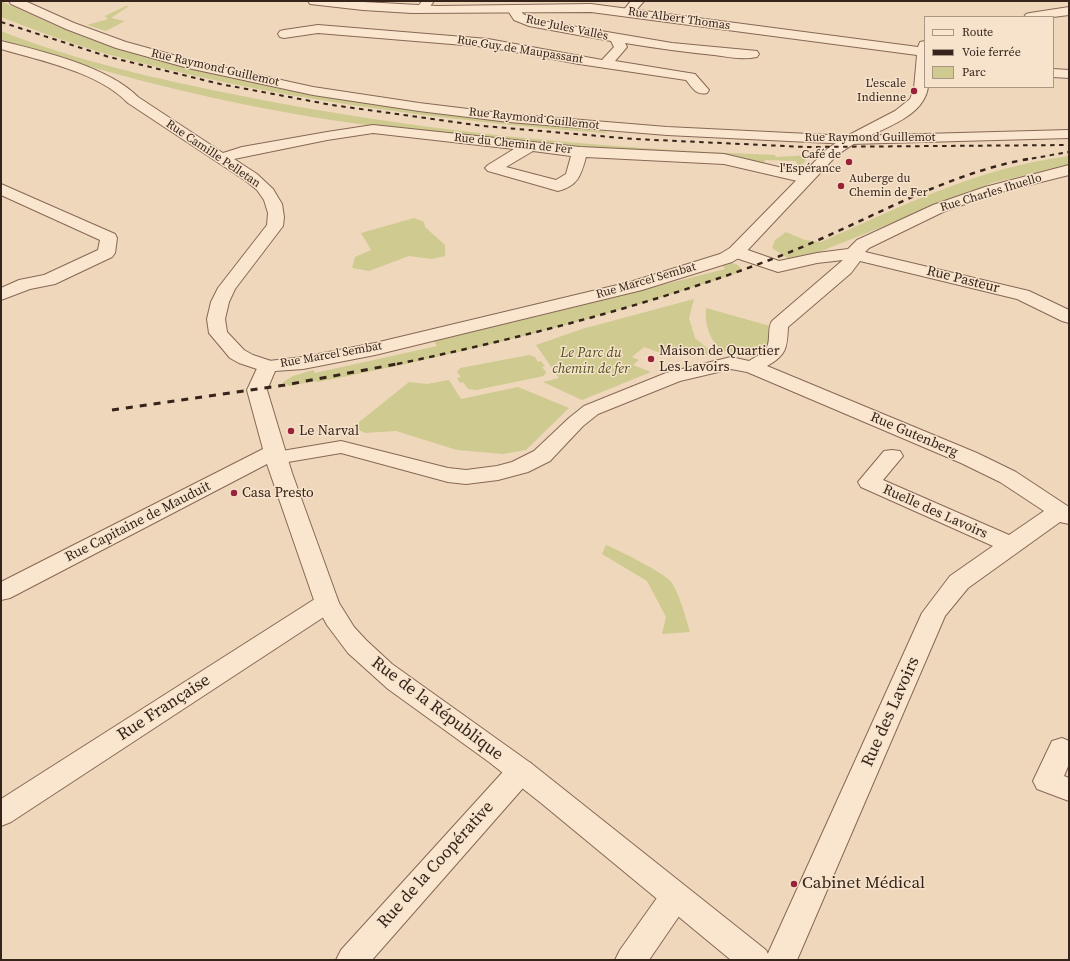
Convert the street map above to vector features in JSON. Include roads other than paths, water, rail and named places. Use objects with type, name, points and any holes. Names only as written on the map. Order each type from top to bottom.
[{"type":"street","name":"Rue Raymond Guillemot","points":[[15,1],[70,26],[121,45],[193,65],[313,90],[419,107],[509,118],[667,131],[850,140],[1069,134]]},
{"type":"street","name":"Rue Albert Thomas","points":[[314,1],[359,7],[425,5],[512,9],[556,7],[591,8],[924,49]]},
{"type":"street","points":[[628,12],[638,1]]},
{"type":"street","name":"Rue Jules Vallès","points":[[512,9],[518,17],[533,23],[615,38],[621,47],[605,64]]},
{"type":"street","points":[[1036,16],[1069,10]]},
{"type":"street","name":"Rue Guy de Maupassant","points":[[284,34],[318,29],[423,36],[488,43],[605,64],[690,77],[702,90]]},
{"type":"street","points":[[615,38],[736,54],[752,54]]},
{"type":"street","name":"Rue Camille Pelletan","points":[[1,45],[83,70],[110,82],[130,96],[133,100],[221,158],[266,191],[271,198],[276,212],[277,219],[275,226],[227,288],[220,302],[216,319],[218,333],[237,354],[266,366]]},
{"type":"street","name":"Rue Marcel Sembat","points":[[266,366],[303,362],[375,349],[628,288],[726,258],[736,252],[832,152],[850,140],[884,123],[910,107],[917,100],[921,93],[924,49]]},
{"type":"street","points":[[1054,73],[1069,74]]},
{"type":"street","name":"Rue du Chemin de Fer","points":[[221,158],[327,136],[373,129],[580,152],[724,159],[806,178]]},
{"type":"street","points":[[529,147],[494,168],[558,186],[573,176],[580,152]]},
{"type":"street","name":"Rue Charles Ihuello","points":[[853,254],[863,244],[939,208],[991,190],[1069,170]]},
{"type":"street","points":[[1,189],[109,238],[106,253],[49,280],[25,284],[1,295]]},
{"type":"street","points":[[736,252],[778,267],[817,258],[853,254],[851,262],[845,269],[779,325],[777,348],[766,359],[752,366]]},
{"type":"street","name":"Rue Pasteur","points":[[853,254],[1023,295],[1069,317]]},
{"type":"street","name":"Rue Gutenberg","points":[[276,455],[341,447],[448,475],[466,476],[498,474],[520,467],[542,456],[576,422],[591,410],[680,375],[731,363],[752,366],[969,458],[1008,477],[1065,514]]},
{"type":"street","name":"Rue de la République","points":[[266,366],[257,390],[276,455],[327,603],[333,616],[352,642],[391,678],[521,771],[582,819],[675,897],[755,960]]},
{"type":"street","name":"Rue Capitaine de Mauduit","points":[[1,592],[276,455]]},
{"type":"street","name":"Ruelle des Lavoirs","points":[[892,456],[869,482],[1011,545]]},
{"type":"street","name":"Rue des Lavoirs","points":[[781,960],[934,613],[959,582],[1011,545],[1065,514]]},
{"type":"street","name":"Rue Française","points":[[1,814],[327,603]]},
{"type":"street","points":[[1069,752],[1062,749],[1047,781],[1069,790]]},
{"type":"street","name":"Rue de la Coopérative","points":[[352,960],[521,771]]},
{"type":"street","points":[[631,960],[675,897]]},
{"type":"railway","points":[[1,22],[109,57],[220,84],[332,105],[483,126],[634,139],[806,147],[1069,145]]},
{"type":"railway","points":[[1025,160],[1069,152]]},
{"type":"railway","points":[[400,363],[445,354],[591,318],[687,289],[780,256],[933,188],[964,176],[995,166],[1025,160]]},
{"type":"railway","points":[[112,410],[285,385],[400,363]]},
{"type":"place","name":"L'escale Indienne","points":[[914,91]]},
{"type":"place","name":"Café de l'Espérance","points":[[849,162]]},
{"type":"place","name":"Auberge du Chemin de Fer","points":[[841,186]]},
{"type":"place","name":"Maison de Quartier Les Lavoirs","points":[[651,359]]},
{"type":"place","name":"Le Narval","points":[[291,431]]},
{"type":"place","name":"Casa Presto","points":[[234,493]]},
{"type":"place","name":"Cabinet Médical","points":[[794,884]]},
{"type":"park label","name":"Le Parc du chemin de fer","points":[[591,362]]}]
